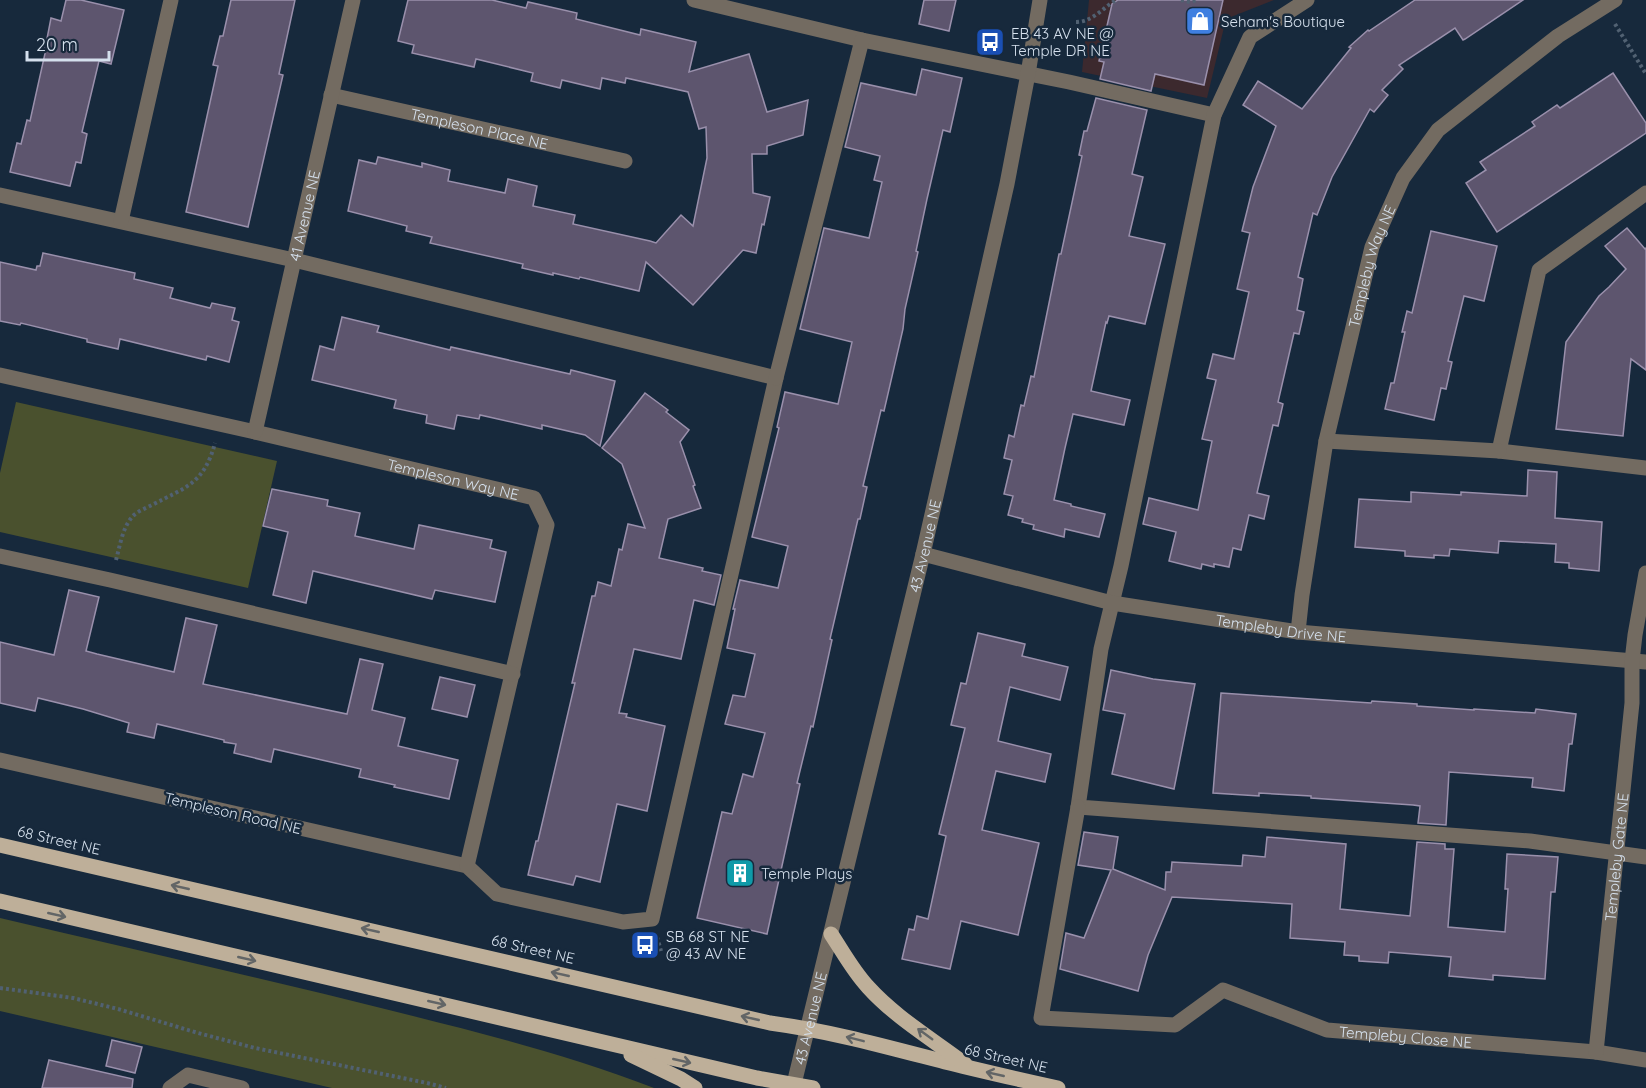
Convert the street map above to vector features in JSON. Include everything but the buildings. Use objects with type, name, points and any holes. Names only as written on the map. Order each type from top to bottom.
[{"type":"main road","name":"68 Street NE","points":[[0,845],[770,1023],[808,1028],[1058,1088]]},
{"type":"main road","points":[[0,901],[757,1078],[813,1088]]},
{"type":"main road","points":[[831,933],[862,980],[889,1008],[973,1069]]},
{"type":"main road","points":[[604,1042],[695,1088]]},
{"type":"street","points":[[121,221],[171,0]]},
{"type":"street","name":"41 Avenue NE","points":[[255,432],[353,0]]},
{"type":"street","points":[[694,0],[862,40],[1069,82],[1214,115]]},
{"type":"street","name":"43 Avenue NE","points":[[793,1086],[923,554],[1007,184],[1040,0]]},
{"type":"street","points":[[1307,0],[1250,37],[1214,115],[1121,566],[1101,649],[1078,807],[1530,841],[1646,857]]},
{"type":"street","name":"Templeby Way NE","points":[[1298,633],[1326,441],[1372,247],[1403,178],[1438,130],[1558,36],[1610,3]]},
{"type":"street","points":[[467,866],[496,894],[623,922],[652,919],[776,378],[862,40]]},
{"type":"street","name":"Templeson Place NE","points":[[331,95],[625,161]]},
{"type":"street","points":[[1499,451],[1539,270],[1646,193]]},
{"type":"street","points":[[0,195],[294,260],[776,378]]},
{"type":"street","name":"Templeson Way NE","points":[[0,375],[534,498],[547,525],[467,866]]},
{"type":"street","points":[[1326,441],[1499,451],[1646,468]]},
{"type":"street","name":"Templeby Drive NE","points":[[923,554],[1112,603],[1298,633],[1639,661]]},
{"type":"street","points":[[0,556],[513,674]]},
{"type":"street","name":"Templeby Gate NE","points":[[1596,1052],[1632,703],[1639,661],[1635,635],[1646,573]]},
{"type":"street","name":"Templeson Road NE","points":[[0,760],[467,866]]},
{"type":"street","name":"Templeby Close NE","points":[[1078,807],[1041,1018],[1175,1025],[1223,990],[1328,1030],[1596,1052],[1646,1060]]},
{"type":"street","points":[[170,1088],[188,1076],[243,1088]]},
{"type":"path","points":[[1076,22],[1083,21],[1104,10],[1116,0]]},
{"type":"path","points":[[1181,0],[1190,2],[1197,0]]},
{"type":"path","points":[[1610,3],[1646,75]]},
{"type":"path","points":[[111,580],[123,533],[133,515],[192,484],[211,458],[219,424]]},
{"type":"path","points":[[0,988],[73,998],[255,1048],[446,1088]]},
{"type":"shaded area","points":[[1089,0],[1274,0],[1226,19],[1207,98],[1082,72]]},
{"type":"green space","points":[[16,402],[277,461],[248,588],[0,532],[0,473]]},
{"type":"green space","points":[[0,918],[295,987],[525,1045],[654,1088],[332,1088],[0,1011]]},
{"type":"place","name":"Seham's Boutique","points":[[1200,21]]},
{"type":"place","name":"EB 43 AV NE @ Temple DR NE","points":[[990,42]]},
{"type":"place","name":"Temple Plays","points":[[740,873]]},
{"type":"place","name":"SB 68 ST NE @ 43 AV NE","points":[[645,945]]}]
